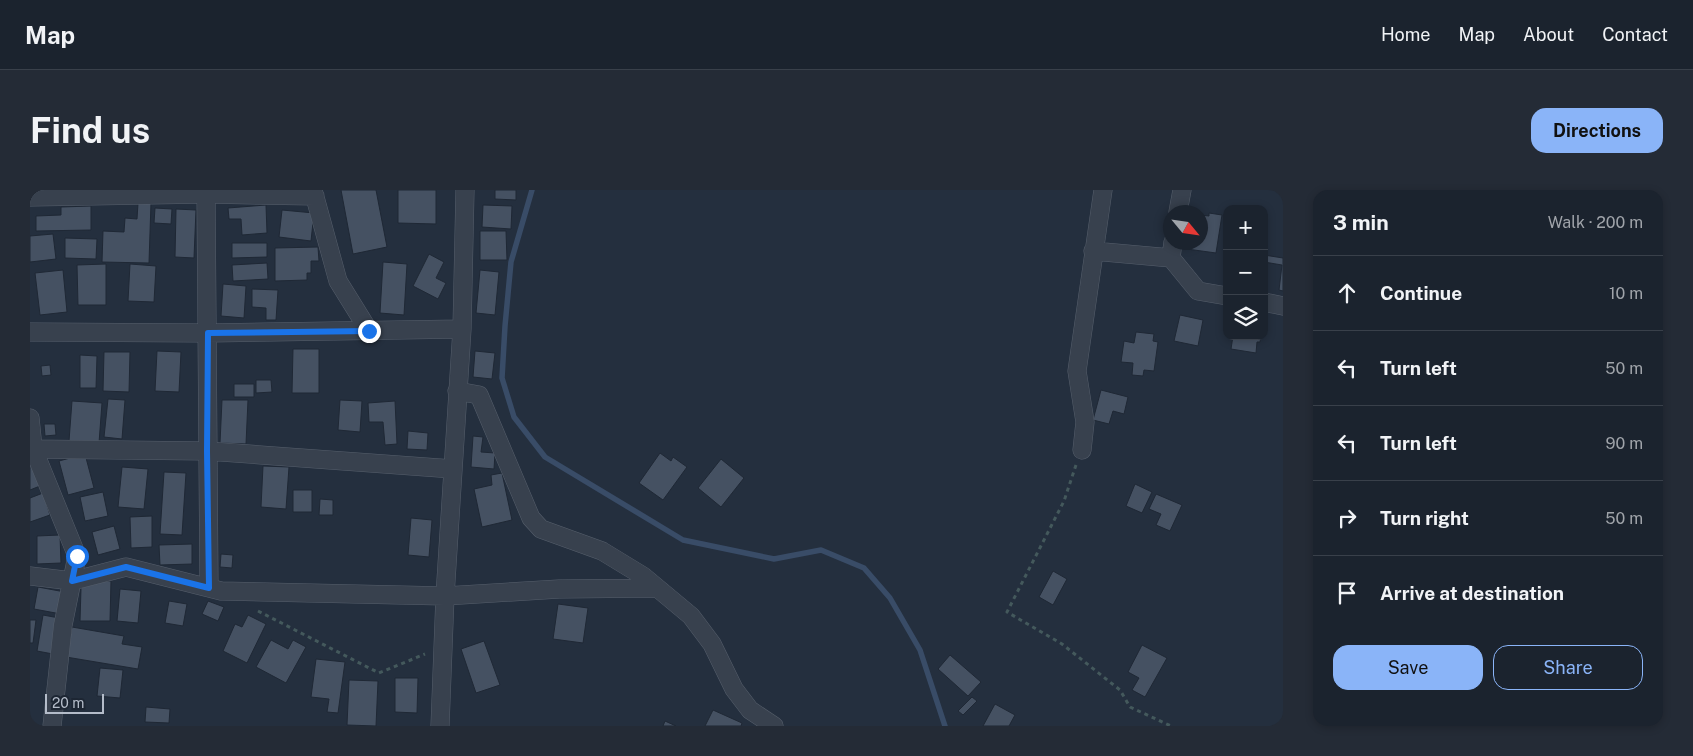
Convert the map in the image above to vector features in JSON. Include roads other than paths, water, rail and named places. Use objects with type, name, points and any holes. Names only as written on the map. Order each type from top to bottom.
[{"type":"street","points":[[440,726],[445,596],[462,329],[464,190]]},
{"type":"street","points":[[1082,450],[1085,422],[1077,371],[1092,251],[1103,190]]},
{"type":"street","points":[[1179,205],[1182,190]]},
{"type":"street","points":[[30,197],[206,192],[314,193],[338,282],[369,331]]},
{"type":"street","points":[[206,192],[209,588]]},
{"type":"street","points":[[1092,251],[1172,250],[1198,291],[1223,295]]},
{"type":"street","points":[[1268,303],[1283,306]]},
{"type":"street","points":[[30,332],[208,333],[462,329]]},
{"type":"street","points":[[457,391],[479,395],[530,518],[541,529],[602,552],[643,576],[691,616],[712,644],[734,689],[750,710],[774,726]]},
{"type":"street","points":[[30,418],[32,448],[77,556],[63,625],[52,726]]},
{"type":"street","points":[[32,448],[207,451],[453,469]]},
{"type":"street","points":[[30,576],[72,581],[126,567],[221,591],[445,596],[559,589],[657,588]]},
{"type":"waterway","points":[[532,190],[511,262],[505,326],[502,378],[514,417],[545,457],[683,540],[774,559],[821,550],[864,568],[890,598],[920,650],[945,726]]}]
